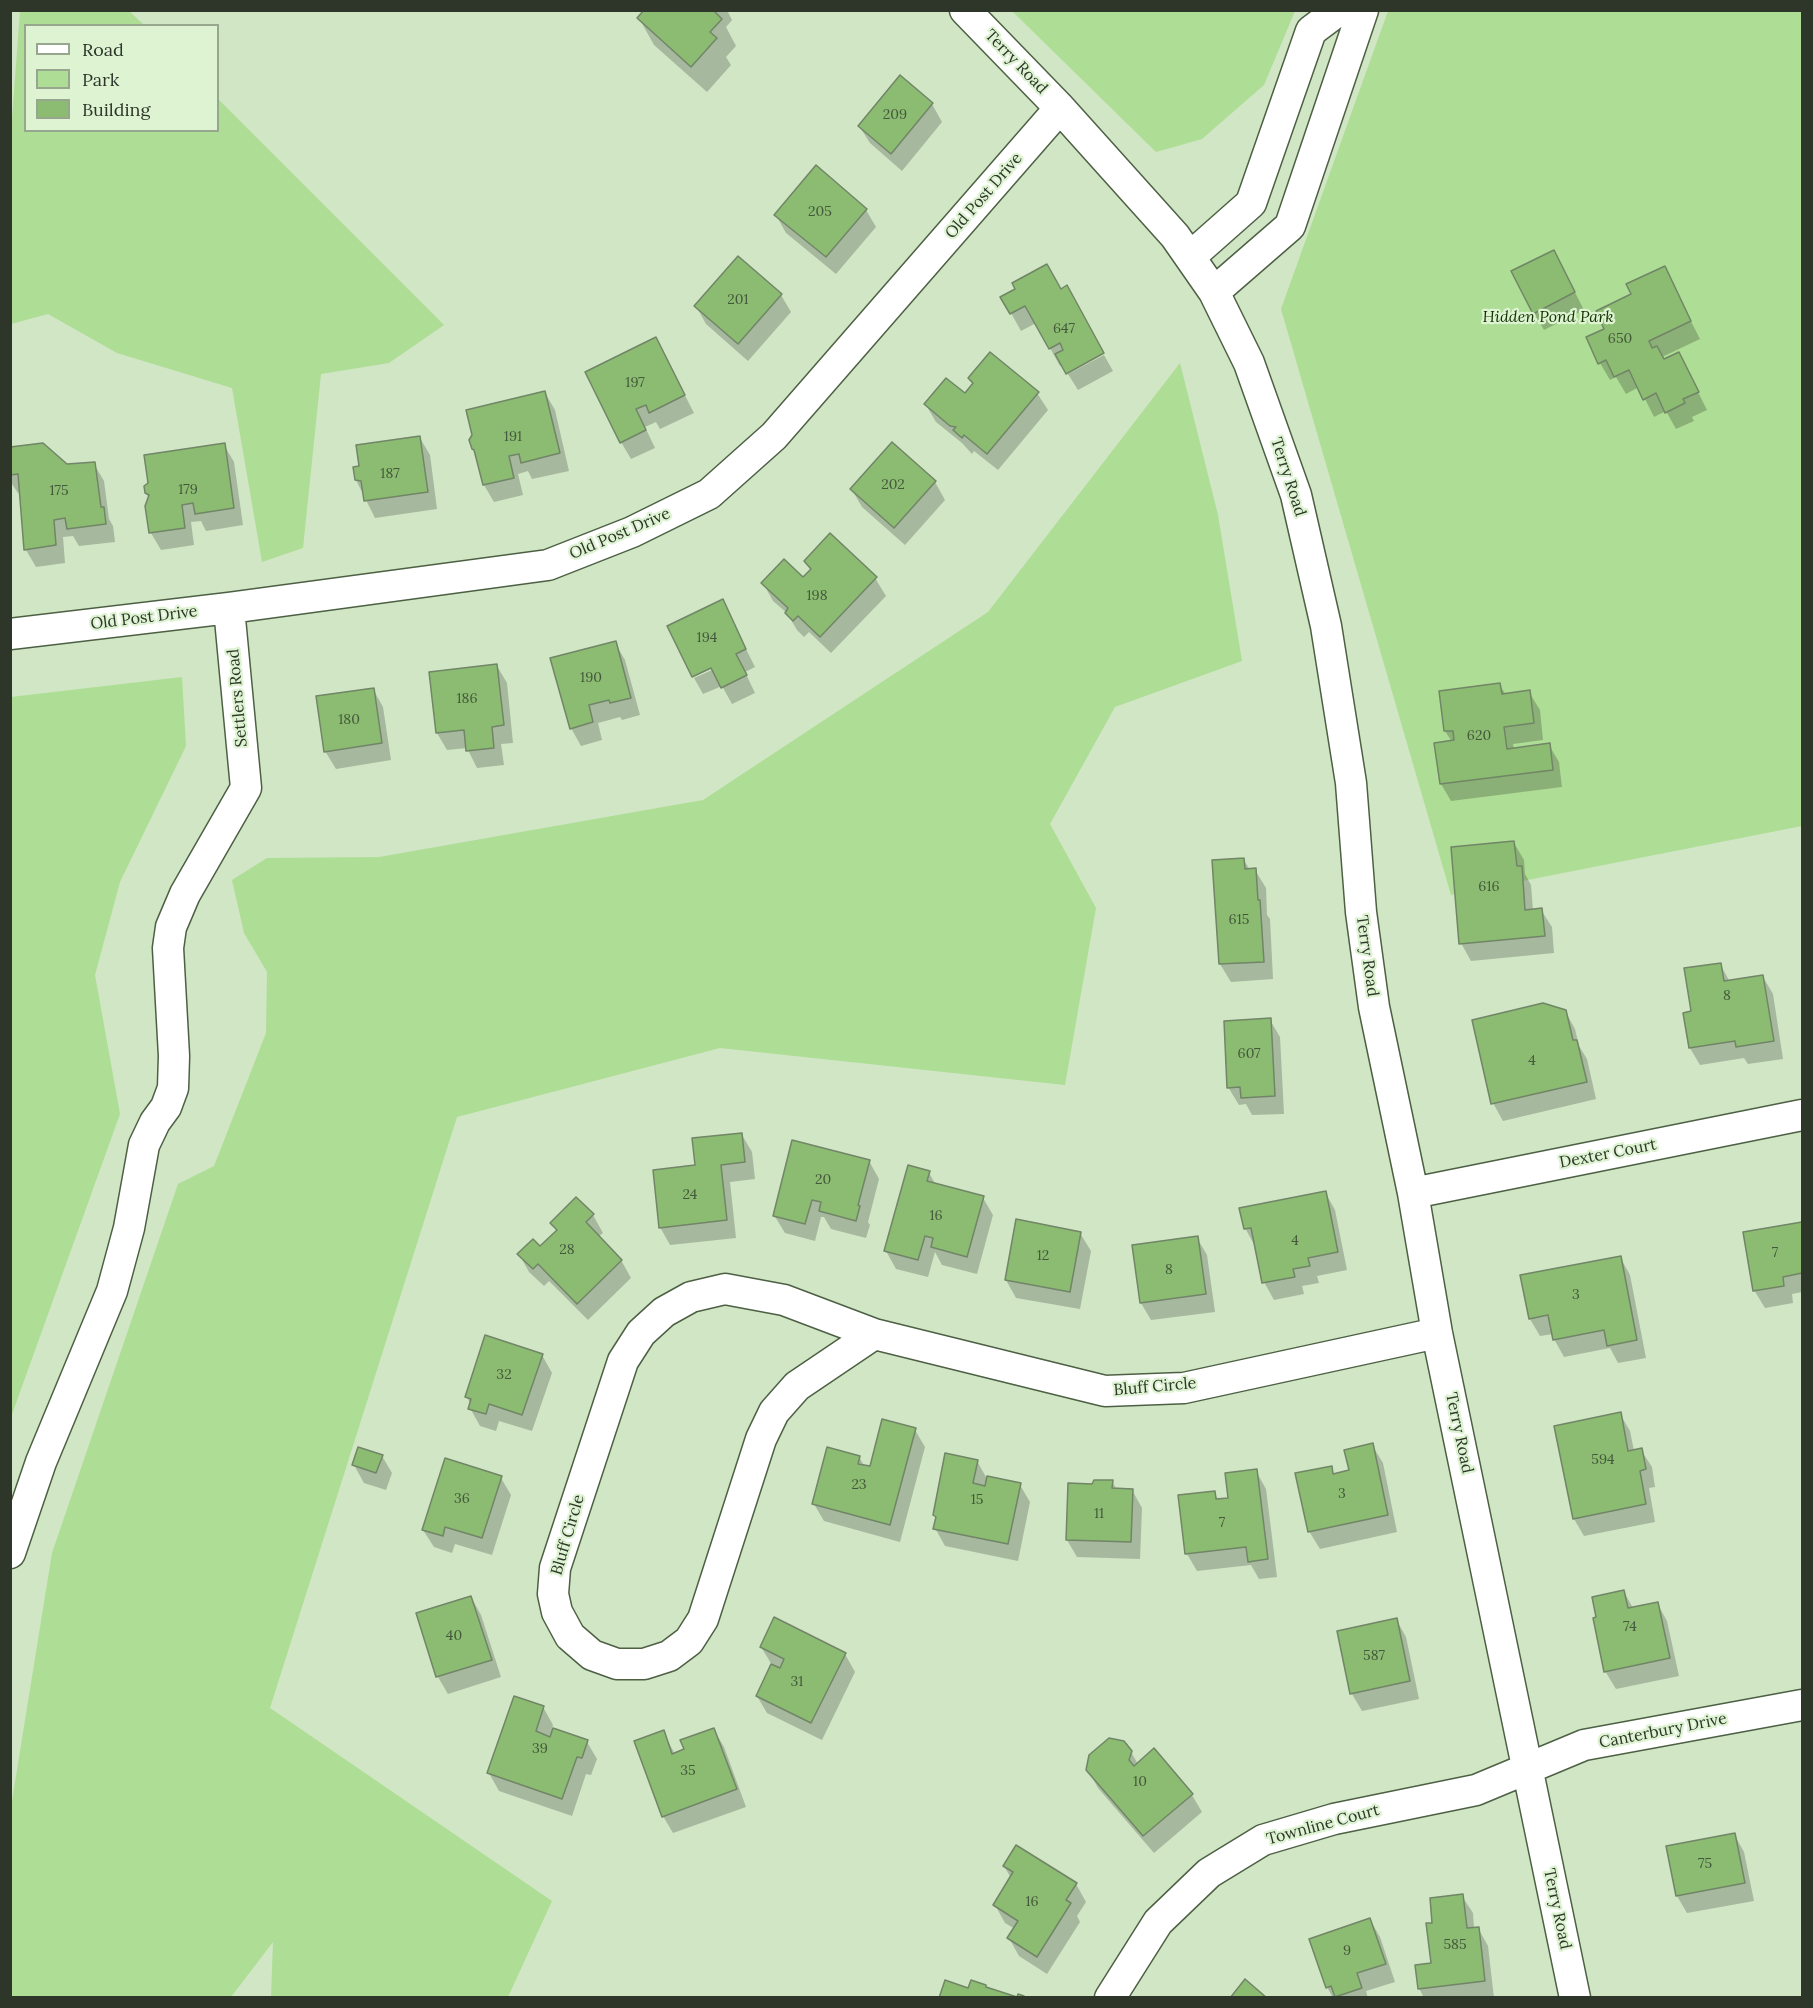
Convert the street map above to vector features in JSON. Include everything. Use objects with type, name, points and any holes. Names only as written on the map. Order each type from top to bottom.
[{"type":"street","name":"Terry Road","points":[[965,10],[1060,108],[1175,236],[1214,292],[1249,363],[1296,495],[1326,626],[1351,783],[1361,912],[1374,1007],[1413,1193],[1437,1333],[1575,1998]]},
{"type":"street","points":[[1190,257],[1251,203],[1311,31],[1339,10]]},
{"type":"street","points":[[1214,292],[1290,226],[1363,10]]},
{"type":"street","name":"Old Post Drive","points":[[10,634],[229,608],[548,565],[632,532],[709,494],[774,436],[1060,108]]},
{"type":"street","name":"Settlers Road","points":[[10,1553],[42,1462],[112,1291],[129,1228],[144,1145],[155,1122],[166,1107],[173,1088],[174,1056],[168,948],[171,927],[184,894],[246,788],[229,608]]},
{"type":"street","name":"Dexter Court","points":[[1413,1193],[1803,1115]]},
{"type":"street","name":"Bluff Circle","points":[[874,1334],[797,1386],[774,1412],[760,1439],[703,1619],[689,1641],[669,1656],[644,1664],[617,1664],[592,1655],[570,1636],[557,1612],[553,1594],[555,1568],[623,1361],[641,1332],[664,1312],[691,1296],[725,1289],[784,1300],[874,1334],[1105,1391],[1184,1388],[1437,1333]]},
{"type":"street","name":"Canterbury Drive","points":[[1528,1770],[1584,1745],[1803,1705]]},
{"type":"street","name":"Townline Court","points":[[1110,1998],[1158,1922],[1209,1873],[1263,1840],[1334,1819],[1476,1790],[1528,1770]]},
{"type":"green space","points":[[128,10],[143,24],[24,24],[24,132],[219,132],[219,100],[444,325],[389,363],[321,374],[303,548],[262,562],[232,388],[117,353],[48,314],[11,324],[10,146],[20,11]]},
{"type":"green space","points":[[1012,11],[1295,11],[1264,85],[1202,139],[1156,152]]},
{"type":"green space","name":"Hidden Pond Park","points":[[1388,11],[1802,11],[1802,826],[1451,895],[1281,309]]},
{"type":"green space","points":[[1180,363],[1218,515],[1242,661],[1115,707],[1050,824],[1096,908],[1065,1085],[720,1048],[457,1117],[270,1708],[552,1901],[508,1997],[271,1997],[273,1942],[231,1997],[11,1997],[11,1807],[52,1553],[178,1184],[214,1166],[266,1033],[267,972],[244,933],[232,880],[267,858],[379,857],[703,800],[988,612]]},
{"type":"green space","points":[[182,677],[186,746],[120,882],[95,975],[120,1114],[11,1417],[11,697]]},
{"type":"building","points":[[644,10],[713,10],[722,19],[710,32],[717,38],[691,67],[637,18]]},
{"type":"building","points":[[900,75],[933,103],[891,154],[858,126]]},
{"type":"building","points":[[816,165],[867,209],[826,257],[774,215]]},
{"type":"building","points":[[1554,250],[1575,292],[1533,314],[1511,271]]},
{"type":"building","points":[[738,256],[782,294],[738,344],[694,306]]},
{"type":"building","points":[[1047,264],[1061,289],[1067,285],[1104,353],[1066,374],[1055,354],[1063,350],[1060,343],[1049,349],[1025,306],[1010,314],[1000,297],[1015,289],[1012,283]]},
{"type":"building","points":[[1665,266],[1691,321],[1649,341],[1652,348],[1657,346],[1664,359],[1679,352],[1699,392],[1683,399],[1685,403],[1665,413],[1656,393],[1643,400],[1629,370],[1614,377],[1606,360],[1598,364],[1586,337],[1604,329],[1596,311],[1631,294],[1626,284]]},
{"type":"building","points":[[656,337],[685,395],[649,413],[646,405],[636,409],[646,430],[620,443],[585,372]]},
{"type":"building","points":[[990,352],[1039,392],[987,454],[964,435],[962,438],[953,430],[956,427],[950,426],[924,404],[946,378],[965,393],[973,383],[968,378]]},
{"type":"building","points":[[545,391],[560,453],[521,463],[519,454],[509,456],[514,478],[483,485],[474,450],[469,440],[472,435],[466,410]]},
{"type":"building","points":[[420,436],[428,492],[364,501],[361,481],[355,480],[353,467],[359,466],[356,445]]},
{"type":"building","points":[[892,442],[936,481],[894,528],[850,489]]},
{"type":"building","points":[[43,443],[67,464],[95,462],[101,507],[104,507],[106,524],[67,529],[65,518],[54,520],[56,545],[24,550],[18,474],[10,475],[10,447]]},
{"type":"building","points":[[225,443],[234,508],[195,514],[193,503],[182,505],[185,528],[149,533],[145,506],[149,495],[145,493],[144,486],[148,483],[144,455]]},
{"type":"building","points":[[830,533],[877,577],[820,637],[798,616],[793,621],[785,613],[788,608],[761,583],[784,559],[803,577],[811,569],[804,561]]},
{"type":"building","points":[[723,599],[746,649],[736,654],[747,675],[721,688],[711,668],[692,677],[667,626]]},
{"type":"building","points":[[616,641],[631,698],[589,705],[593,722],[570,729],[550,658]]},
{"type":"building","points":[[497,664],[504,725],[492,727],[494,748],[466,751],[464,730],[436,733],[429,672]]},
{"type":"building","points":[[1500,683],[1502,694],[1530,690],[1534,723],[1504,727],[1507,749],[1550,743],[1553,770],[1440,784],[1434,743],[1454,740],[1453,731],[1444,731],[1439,691]]},
{"type":"building","points":[[374,688],[382,743],[324,752],[316,696]]},
{"type":"building","points":[[1514,841],[1517,866],[1522,866],[1525,910],[1542,908],[1545,936],[1459,944],[1451,847]]},
{"type":"building","points":[[1244,858],[1245,869],[1256,868],[1264,962],[1219,964],[1212,860]]},
{"type":"building","points":[[1721,963],[1724,981],[1763,975],[1774,1041],[1736,1047],[1735,1041],[1689,1048],[1683,1013],[1691,1011],[1684,968]]},
{"type":"building","points":[[1543,1003],[1566,1010],[1573,1040],[1577,1040],[1587,1082],[1491,1104],[1472,1020]]},
{"type":"building","points":[[1271,1018],[1275,1096],[1241,1098],[1240,1087],[1227,1088],[1224,1021]]},
{"type":"building","points":[[742,1133],[745,1162],[721,1165],[727,1220],[659,1228],[653,1170],[695,1165],[692,1138]]},
{"type":"building","points":[[792,1140],[870,1160],[856,1221],[819,1211],[821,1202],[812,1200],[805,1224],[773,1216]]},
{"type":"building","points":[[908,1165],[930,1171],[927,1181],[984,1196],[967,1257],[931,1247],[933,1238],[925,1236],[918,1260],[884,1251]]},
{"type":"building","points":[[1326,1191],[1338,1252],[1308,1258],[1310,1266],[1293,1269],[1295,1277],[1262,1283],[1251,1228],[1244,1229],[1239,1208]]},
{"type":"building","points":[[576,1197],[594,1214],[586,1222],[622,1260],[577,1304],[538,1264],[533,1269],[517,1254],[533,1239],[540,1246],[557,1230],[550,1223]]},
{"type":"building","points":[[1016,1219],[1081,1232],[1070,1292],[1005,1280]]},
{"type":"building","points":[[1802,1222],[1802,1273],[1783,1277],[1784,1286],[1753,1291],[1743,1232]]},
{"type":"building","points":[[1198,1236],[1206,1294],[1140,1303],[1132,1245]]},
{"type":"building","points":[[1621,1256],[1637,1340],[1607,1346],[1604,1330],[1553,1340],[1548,1315],[1529,1319],[1520,1275]]},
{"type":"building","points":[[485,1335],[543,1354],[522,1415],[489,1404],[486,1414],[468,1409],[471,1399],[465,1397]]},
{"type":"building","points":[[1621,1412],[1628,1451],[1642,1448],[1646,1469],[1640,1471],[1646,1504],[1573,1519],[1554,1426]]},
{"type":"building","points":[[882,1419],[916,1428],[890,1525],[812,1504],[827,1447],[860,1456],[858,1464],[870,1466]]},
{"type":"building","points":[[1373,1443],[1388,1515],[1308,1532],[1295,1473],[1332,1466],[1333,1474],[1349,1470],[1344,1450]]},
{"type":"building","points":[[358,1447],[383,1455],[376,1473],[352,1465]]},
{"type":"building","points":[[945,1453],[978,1460],[973,1483],[985,1486],[987,1476],[1021,1483],[1008,1544],[933,1529],[936,1517],[933,1515]]},
{"type":"building","points":[[445,1458],[502,1476],[482,1538],[445,1527],[443,1536],[422,1530]]},
{"type":"building","points":[[1257,1469],[1268,1559],[1248,1562],[1246,1547],[1185,1554],[1178,1495],[1215,1491],[1216,1499],[1228,1498],[1225,1473]]},
{"type":"building","points":[[1094,1480],[1113,1480],[1112,1488],[1133,1489],[1131,1542],[1066,1540],[1068,1483],[1092,1484]]},
{"type":"building","points":[[1624,1590],[1628,1608],[1658,1602],[1670,1658],[1604,1672],[1593,1618],[1596,1617],[1592,1597]]},
{"type":"building","points":[[471,1596],[492,1660],[436,1677],[416,1613]]},
{"type":"building","points":[[774,1617],[846,1653],[811,1723],[756,1696],[771,1664],[780,1668],[784,1659],[760,1647]]},
{"type":"building","points":[[1397,1618],[1410,1681],[1350,1694],[1337,1631]]},
{"type":"building","points":[[514,1696],[544,1706],[536,1731],[550,1737],[553,1728],[588,1740],[582,1758],[577,1757],[562,1799],[487,1773]]},
{"type":"building","points":[[714,1728],[737,1789],[662,1817],[634,1741],[664,1730],[672,1754],[684,1749],[680,1740]]},
{"type":"building","points":[[1109,1738],[1124,1741],[1132,1751],[1129,1760],[1134,1766],[1154,1748],[1193,1794],[1143,1836],[1086,1770],[1089,1755]]},
{"type":"building","points":[[1735,1833],[1745,1883],[1676,1896],[1666,1846]]},
{"type":"building","points":[[1016,1845],[1077,1883],[1066,1900],[1071,1903],[1037,1957],[1007,1938],[1018,1921],[993,1905],[1013,1872],[1003,1866]]},
{"type":"building","points":[[1463,1894],[1467,1928],[1479,1927],[1485,1981],[1418,1989],[1415,1965],[1431,1963],[1426,1923],[1432,1923],[1430,1898]]},
{"type":"building","points":[[1370,1918],[1386,1964],[1357,1973],[1362,1988],[1335,1997],[1331,1986],[1326,1988],[1309,1939]]},
{"type":"building","points":[[1245,1979],[1267,1998],[1230,1998]]},
{"type":"building","points":[[945,1980],[968,1988],[971,1980],[1017,1997],[1018,1994],[1024,1996],[1024,1998],[939,1998]]}]
